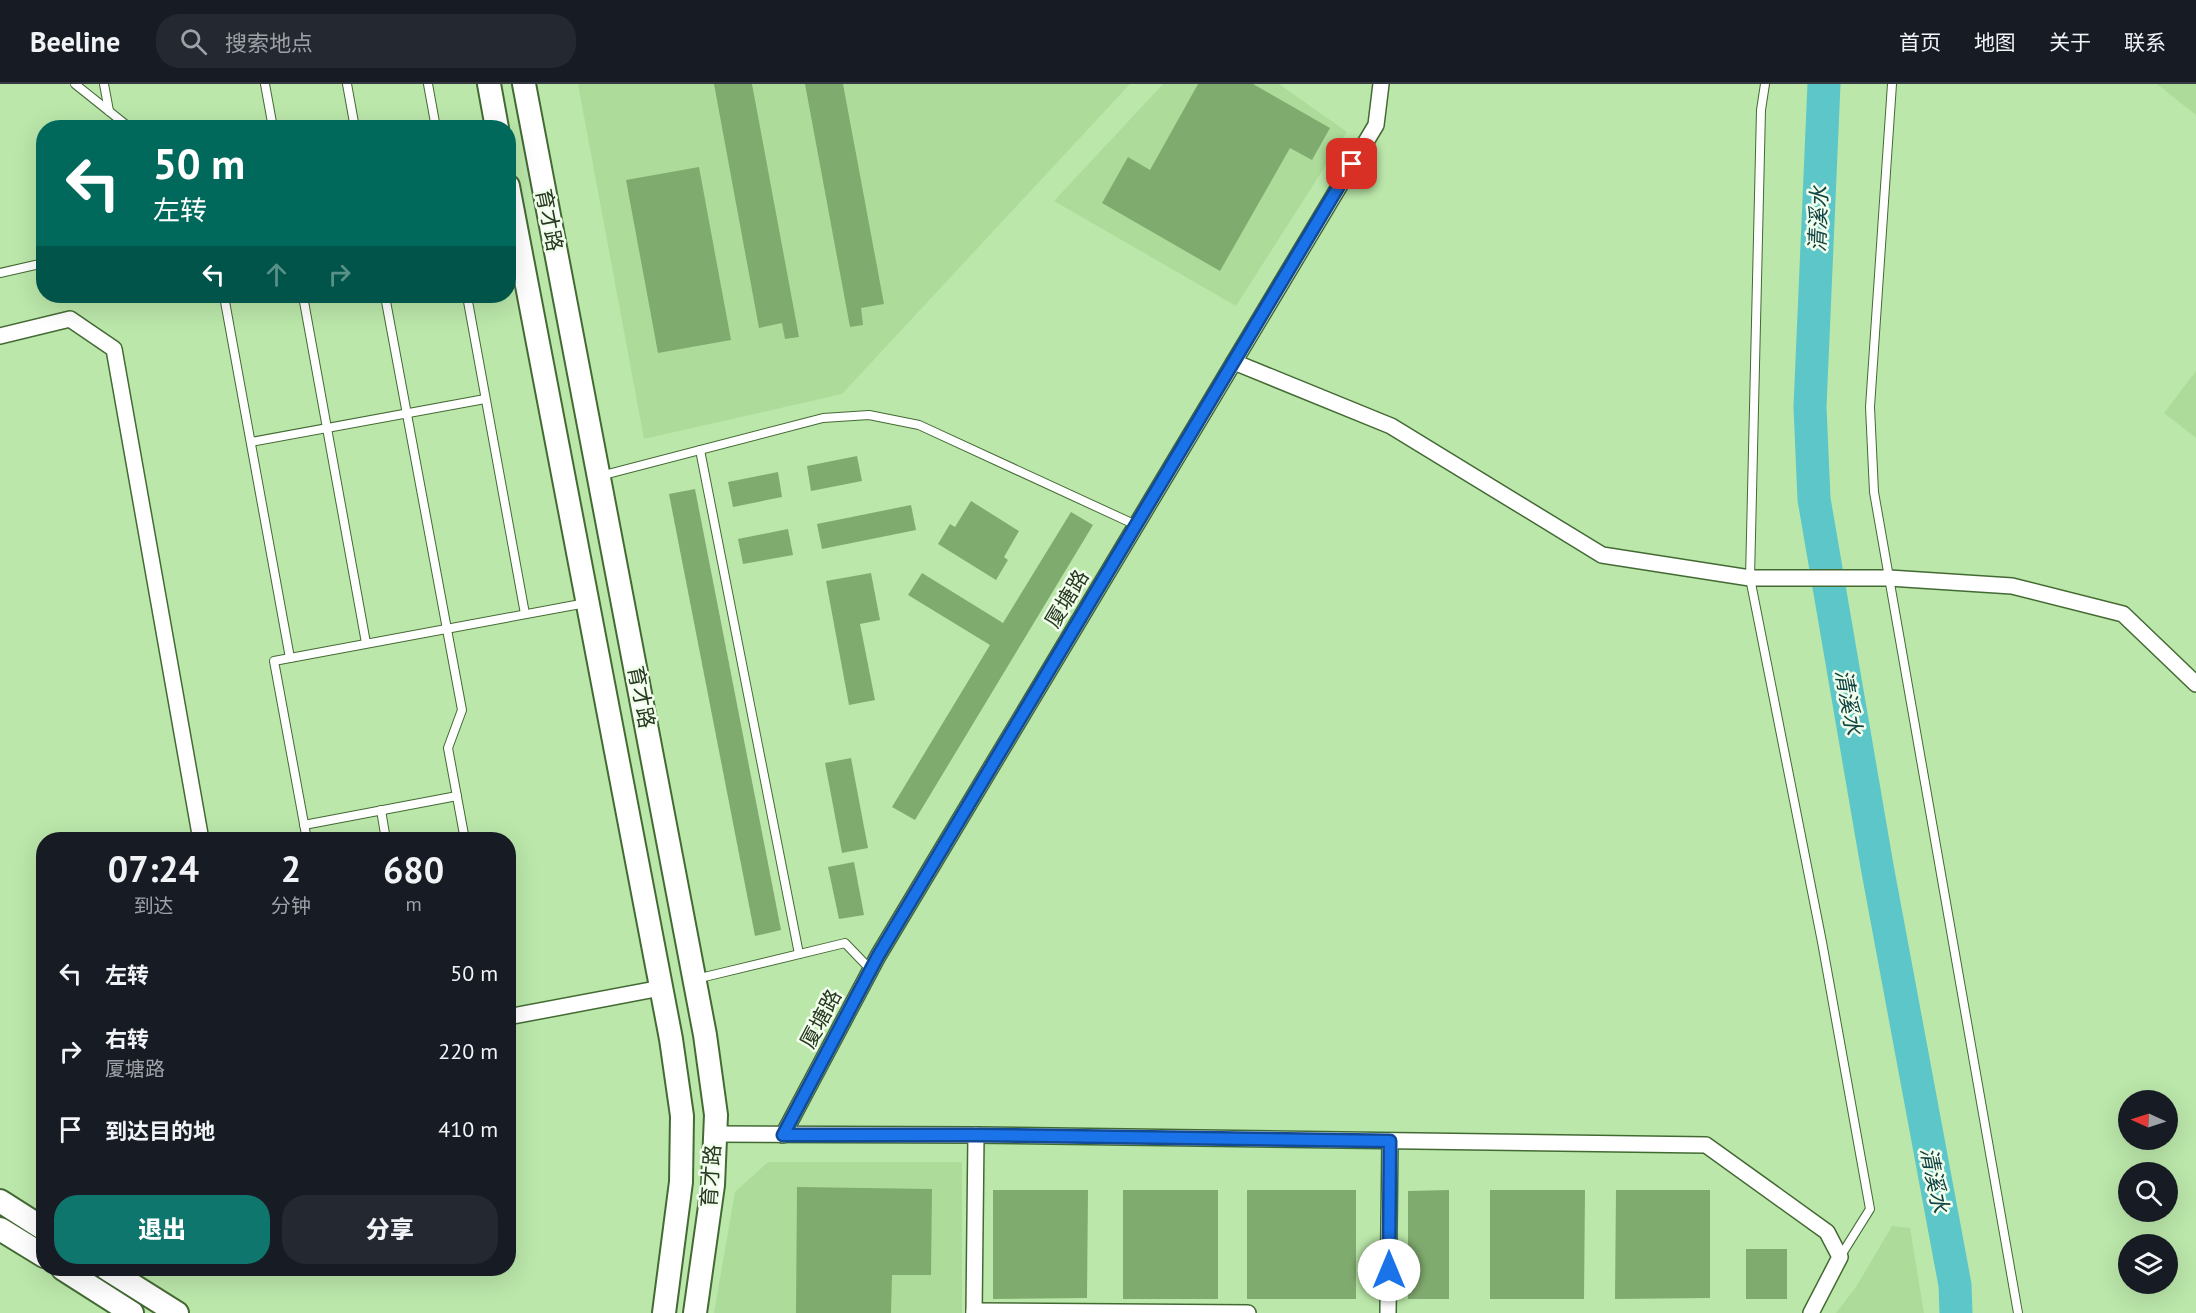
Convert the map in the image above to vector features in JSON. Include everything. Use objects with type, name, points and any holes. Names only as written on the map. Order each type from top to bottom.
[{"type":"main road","points":[[489,84],[496,120]]},
{"type":"main road","name":"育才路","points":[[524,84],[705,1035],[716,1115],[713,1185],[695,1313]]},
{"type":"main road","name":"育才路","points":[[516,228],[661,988],[682,1116],[681,1182],[664,1313]]},
{"type":"main road","points":[[0,1201],[36,1224]]},
{"type":"main road","points":[[0,1229],[36,1251]]},
{"type":"main road","points":[[74,1276],[132,1313]]},
{"type":"main road","points":[[118,1276],[177,1313]]},
{"type":"street","name":"厦塘路","points":[[783,1135],[870,969],[1376,125],[1382,84]]},
{"type":"street","points":[[0,336],[70,319],[114,350],[200,832]]},
{"type":"street","points":[[1234,362],[1391,426],[1602,555],[1750,578],[1889,578],[2012,586],[2124,614],[2196,684]]},
{"type":"street","points":[[516,1015],[661,988]]},
{"type":"street","points":[[715,1134],[976,1135],[1706,1145],[1827,1232],[1840,1257],[1811,1313]]},
{"type":"street","points":[[976,1135],[974,1312],[1248,1313]]},
{"type":"street","points":[[1388,1313],[1390,1141]]},
{"type":"lane","points":[[75,84],[120,120]]},
{"type":"lane","points":[[104,84],[109,111]]},
{"type":"lane","points":[[265,84],[272,120]]},
{"type":"lane","points":[[347,84],[353,120]]},
{"type":"lane","points":[[428,84],[435,120]]},
{"type":"lane","points":[[1765,84],[1761,110],[1750,578],[1822,942],[1870,1209],[1840,1257]]},
{"type":"lane","points":[[1892,84],[1870,406],[1874,492],[2018,1313]]},
{"type":"lane","points":[[0,273],[36,265]]},
{"type":"lane","points":[[225,303],[290,658]]},
{"type":"lane","points":[[304,303],[366,644]]},
{"type":"lane","points":[[386,303],[462,710],[448,748],[464,832]]},
{"type":"lane","points":[[468,303],[525,614]]},
{"type":"lane","points":[[251,442],[485,399]]},
{"type":"lane","points":[[598,477],[823,418],[869,415],[919,425],[1136,525]]},
{"type":"lane","points":[[700,450],[799,954]]},
{"type":"lane","points":[[305,832],[274,660],[588,603]]},
{"type":"lane","points":[[304,825],[457,796]]},
{"type":"lane","points":[[381,810],[385,832]]},
{"type":"lane","points":[[694,979],[845,943],[870,969]]},
{"type":"shaded area","points":[[578,84],[1130,84],[842,394],[644,439]]},
{"type":"shaded area","points":[[1163,84],[1279,84],[1347,132],[1236,306],[1054,201]]},
{"type":"shaded area","points":[[2157,84],[2196,84],[2196,115]]},
{"type":"shaded area","points":[[2196,371],[2196,438],[2164,413]]},
{"type":"shaded area","points":[[768,1162],[962,1162],[962,1313],[714,1313],[735,1192]]},
{"type":"shaded area","points":[[1892,1226],[1910,1228],[1924,1313],[1836,1313],[1856,1287]]},
{"type":"building","points":[[714,84],[752,84],[799,337],[785,339],[782,323],[759,328]]},
{"type":"building","points":[[805,84],[843,84],[884,304],[861,308],[863,325],[850,327]]},
{"type":"building","points":[[1198,84],[1253,84],[1330,128],[1312,160],[1290,148],[1220,271],[1102,203],[1128,157],[1150,170]]},
{"type":"building","points":[[699,167],[731,340],[658,353],[626,180]]},
{"type":"building","points":[[857,456],[862,481],[811,491],[807,466]]},
{"type":"building","points":[[778,472],[782,497],[733,507],[728,482]]},
{"type":"building","points":[[695,489],[781,930],[755,936],[669,494]]},
{"type":"building","points":[[971,501],[1019,531],[1004,557],[1008,560],[996,580],[938,544],[950,524],[955,527]]},
{"type":"building","points":[[911,505],[916,530],[822,549],[817,524]]},
{"type":"building","points":[[1071,512],[1093,525],[915,820],[892,807],[990,645],[908,595],[922,573],[1003,623]]},
{"type":"building","points":[[788,529],[793,555],[743,564],[738,539]]},
{"type":"building","points":[[871,573],[880,620],[860,624],[875,700],[849,705],[826,581]]},
{"type":"building","points":[[851,758],[868,848],[842,853],[825,763]]},
{"type":"building","points":[[854,862],[864,915],[839,919],[828,867]]},
{"type":"building","points":[[797,1187],[932,1189],[931,1275],[892,1275],[891,1313],[796,1313]]},
{"type":"building","points":[[993,1190],[1088,1190],[1087,1298],[993,1299]]},
{"type":"building","points":[[1123,1190],[1218,1190],[1218,1299],[1123,1299]]},
{"type":"building","points":[[1247,1190],[1356,1190],[1356,1299],[1247,1299]]},
{"type":"building","points":[[1449,1190],[1449,1299],[1408,1299],[1408,1191]]},
{"type":"building","points":[[1490,1190],[1585,1190],[1584,1299],[1490,1299]]},
{"type":"building","points":[[1616,1190],[1710,1190],[1710,1298],[1615,1299]]},
{"type":"building","points":[[1746,1249],[1787,1249],[1787,1299],[1746,1299]]},
{"type":"waterway","name":"清溪水","points":[[1824,84],[1810,407],[1814,499],[1877,866],[1955,1285],[1956,1313]]},
{"type":"route","points":[[1352,164],[878,956],[783,1135],[976,1135],[1390,1141],[1389,1270]]}]
